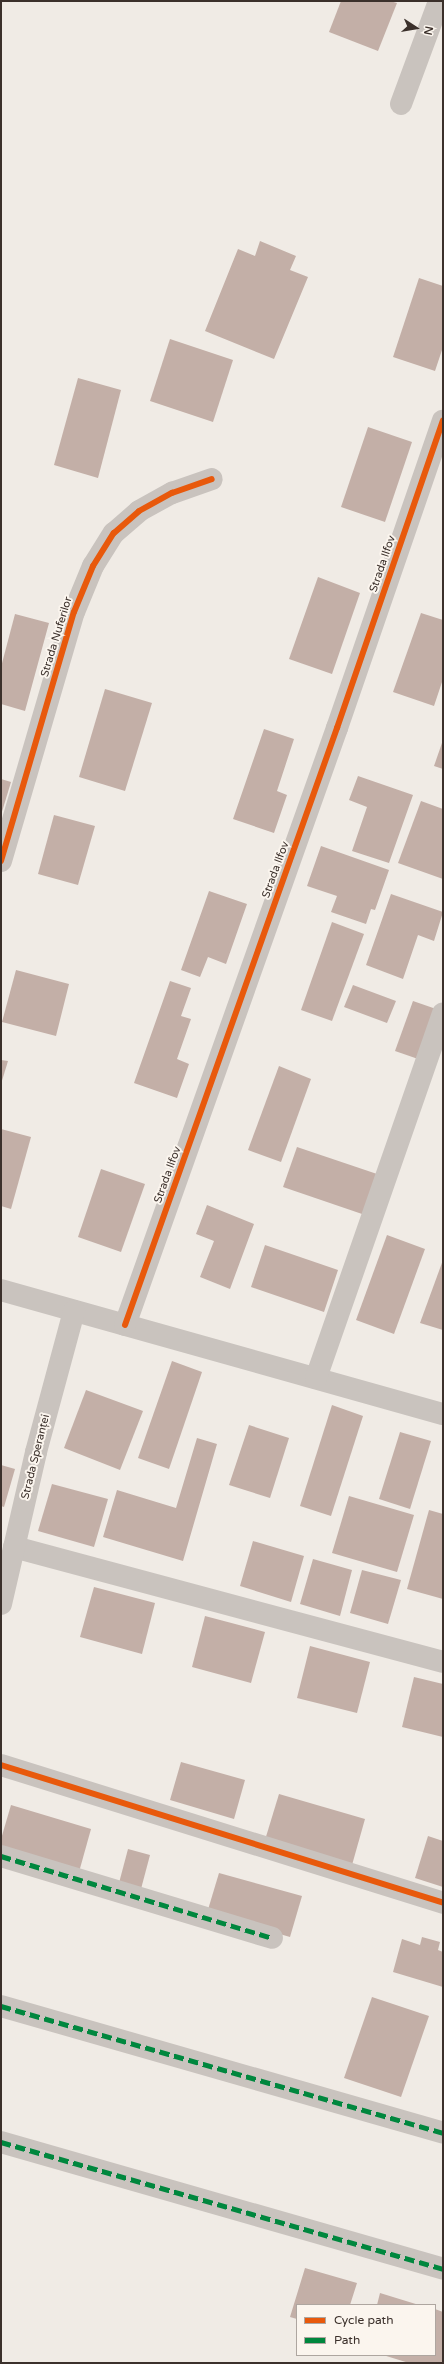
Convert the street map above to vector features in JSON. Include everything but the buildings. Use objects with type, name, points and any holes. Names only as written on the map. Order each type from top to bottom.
[{"type":"street","points":[[400,104],[439,1]]},
{"type":"street","name":"Strada Ilfov","points":[[125,1325],[337,728],[443,421]]},
{"type":"street","name":"Strada Nuferilor","points":[[1,861],[74,612],[93,566],[114,533],[140,511],[172,493],[212,479]]},
{"type":"street","points":[[316,1378],[443,1014]]},
{"type":"street","points":[[1,1290],[443,1414]]},
{"type":"street","name":"Strada Speranței","points":[[1,1604],[74,1311]]},
{"type":"street","points":[[14,1547],[443,1662]]},
{"type":"street","points":[[1,1765],[443,1903]]},
{"type":"street","points":[[1,1856],[272,1938]]},
{"type":"street","points":[[1,2006],[443,2133]]},
{"type":"street","points":[[1,2142],[443,2269]]},
{"type":"marked path","points":[[1,1856],[272,1938]]},
{"type":"marked path","points":[[1,2006],[443,2133]]},
{"type":"marked path","points":[[1,2142],[443,2269]]},
{"type":"cycle path","points":[[125,1325],[337,728],[443,421]]},
{"type":"cycle path","points":[[1,861],[74,612],[93,566],[114,533],[139,511],[172,493],[212,479]]},
{"type":"cycle path","points":[[1,1765],[443,1903]]}]
